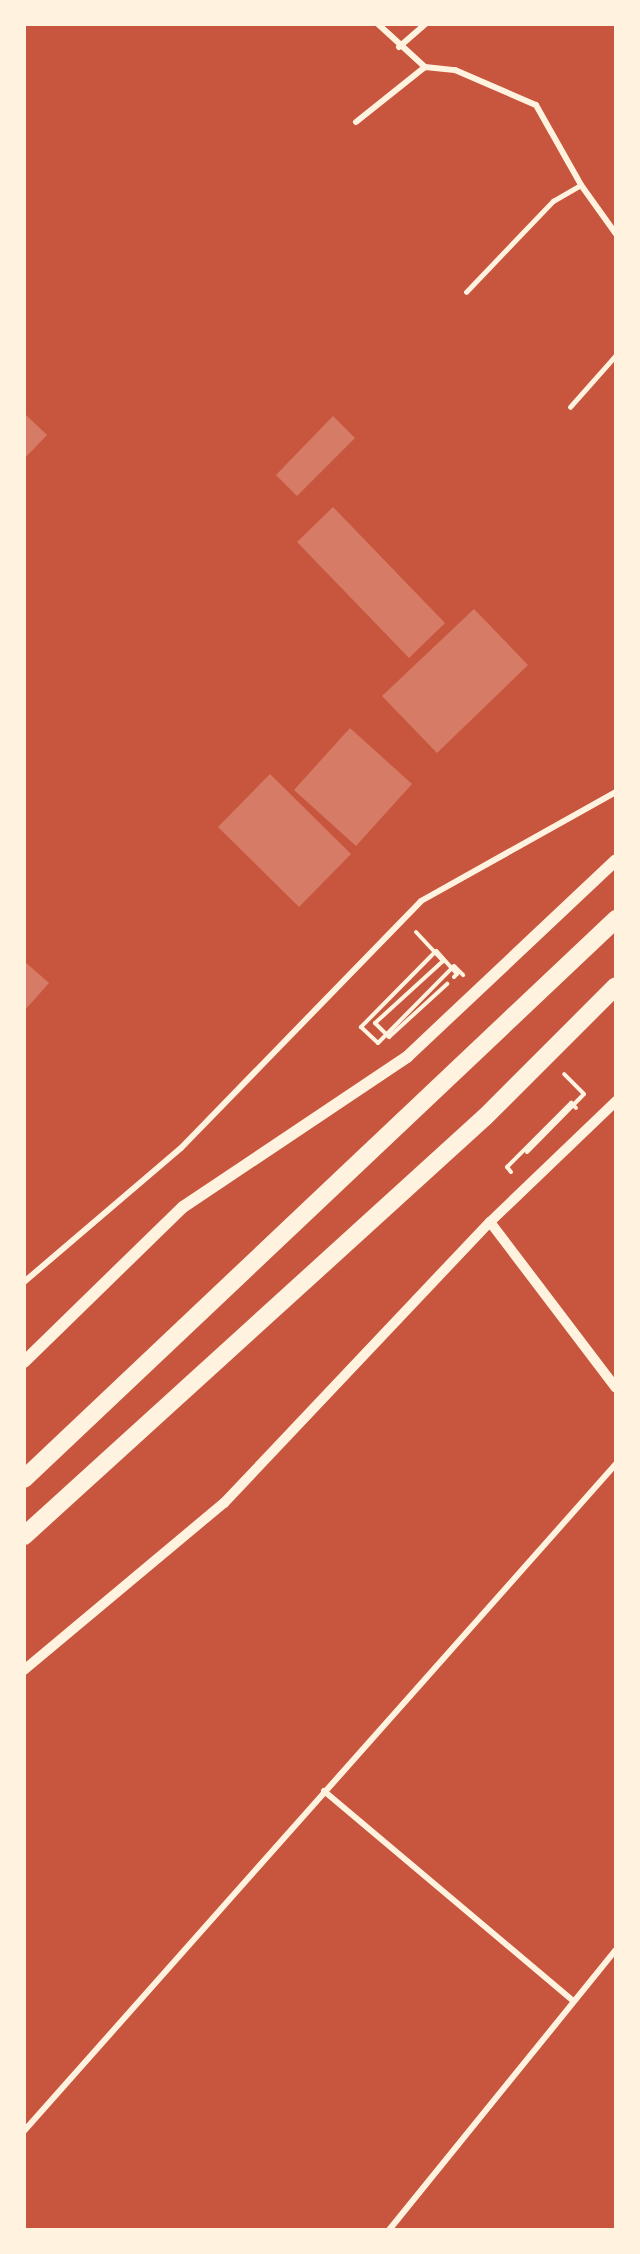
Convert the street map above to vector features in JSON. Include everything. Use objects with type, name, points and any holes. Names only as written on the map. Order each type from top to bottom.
[{"type":"highway","points":[[24,1479],[616,919]]},
{"type":"highway","points":[[24,1536],[485,1117],[616,986]]},
{"type":"main road","points":[[24,1362],[183,1207],[406,1058],[616,860]]},
{"type":"street","points":[[378,24],[399,47],[425,67],[455,70],[536,105],[581,185],[615,230]]},
{"type":"street","points":[[399,47],[424,24]]},
{"type":"street","points":[[356,122],[425,67]]},
{"type":"street","points":[[24,1282],[181,1148],[421,901],[616,792]]},
{"type":"street","points":[[24,1670],[224,1503],[490,1222],[616,1101]]},
{"type":"street","points":[[490,1222],[616,1388]]},
{"type":"street","points":[[24,2131],[616,1464]]},
{"type":"street","points":[[324,1791],[572,2000]]},
{"type":"street","points":[[389,2230],[572,2000],[616,1950]]},
{"type":"lane","points":[[466,292],[553,201],[581,185]]},
{"type":"lane","points":[[570,407],[616,355]]},
{"type":"path","points":[[403,918],[443,961],[375,1023],[389,1037],[457,974],[436,951]]},
{"type":"building","points":[[24,413],[47,435],[24,459]]},
{"type":"building","points":[[333,416],[355,438],[297,496],[276,475]]},
{"type":"building","points":[[333,507],[445,623],[409,658],[297,542]]},
{"type":"building","points":[[474,609],[528,665],[437,753],[382,696]]},
{"type":"building","points":[[350,728],[412,784],[356,846],[294,790]]},
{"type":"building","points":[[270,774],[351,854],[299,907],[218,827]]},
{"type":"building","points":[[24,961],[49,983],[24,1011]]}]
